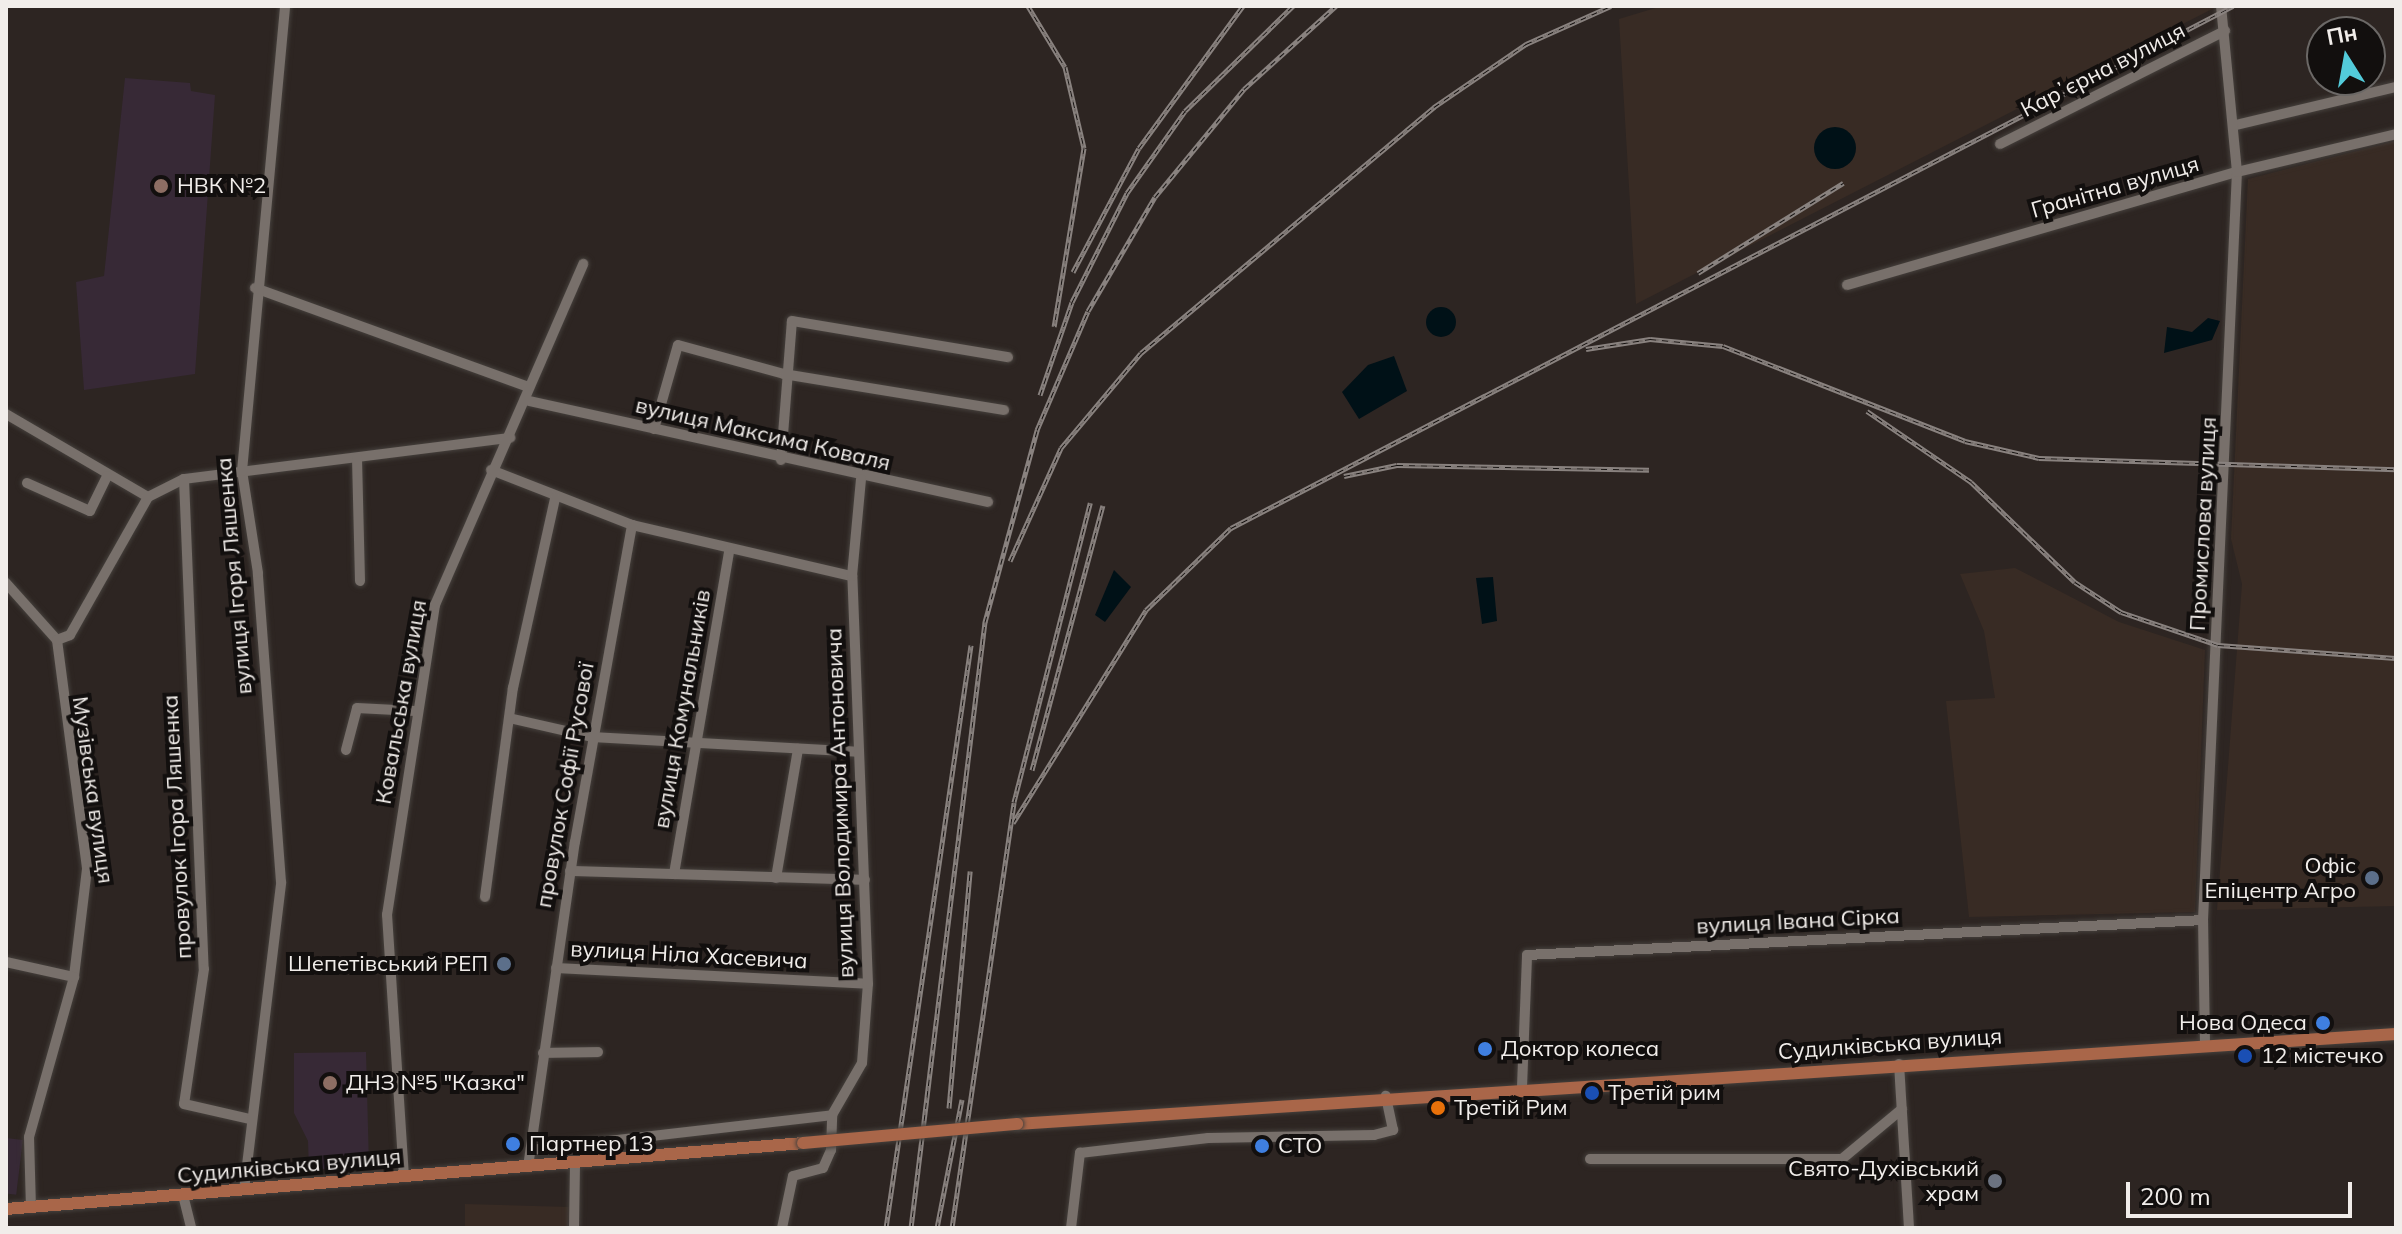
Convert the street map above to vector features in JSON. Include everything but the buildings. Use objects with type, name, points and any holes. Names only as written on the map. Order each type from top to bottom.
[{"type":"main road","name":"Судилківська вулиця","points":[[6,1209],[1386,1096],[2396,1034]]},
{"type":"street","name":"вулиця Ігоря Ляшенка","points":[[244,1190],[250,1119],[281,882],[258,573],[242,471],[255,288],[285,6]]},
{"type":"street","name":"Промислова вулиця","points":[[2205,1044],[2203,920],[2237,172],[2236,125],[2221,6]]},
{"type":"street","name":"Карʼєрна вулиця","points":[[2000,144],[2225,31]]},
{"type":"street","points":[[2236,125],[2396,87]]},
{"type":"street","name":"Гранітна вулиця","points":[[1847,285],[2237,172],[2396,134]]},
{"type":"street","name":"Ковальська вулиця","points":[[404,1177],[387,915],[415,711],[435,605],[491,470],[529,401],[529,387],[583,264]]},
{"type":"street","points":[[255,288],[529,387]]},
{"type":"street","points":[[781,460],[784,374],[792,321],[1008,357]]},
{"type":"street","points":[[654,429],[678,345],[784,374],[1004,410]]},
{"type":"street","name":"вулиця Максима Коваля","points":[[529,401],[861,479],[988,502]]},
{"type":"street","points":[[6,414],[107,476],[148,497]]},
{"type":"street","points":[[6,583],[57,640],[70,635],[148,497],[184,479],[510,438]]},
{"type":"street","points":[[357,458],[360,581]]},
{"type":"street","points":[[491,470],[555,498],[632,525],[729,551],[852,576]]},
{"type":"street","points":[[27,483],[90,511],[107,476]]},
{"type":"street","name":"провулок Ігора Ляшенка","points":[[184,479],[204,969],[184,1104],[250,1119]]},
{"type":"street","name":"вулиця Володимира Антоновича","points":[[832,1115],[862,1063],[868,984],[852,576],[861,479]]},
{"type":"street","points":[[485,897],[509,718],[555,498]]},
{"type":"street","name":"провулок Софії Русової","points":[[528,1167],[570,871],[632,525]]},
{"type":"street","name":"вулиця Комунальників","points":[[674,874],[729,551]]},
{"type":"street","name":"Музівська вулиця","points":[[31,1207],[29,1137],[74,977],[87,869],[57,640]]},
{"type":"street","points":[[346,750],[357,708],[415,711]]},
{"type":"street","points":[[509,718],[592,737],[858,752]]},
{"type":"street","points":[[776,878],[798,749]]},
{"type":"street","points":[[570,871],[865,880]]},
{"type":"street","name":"вулиця Івана Сірка","points":[[1522,1087],[1527,955],[2203,920]]},
{"type":"street","points":[[6,962],[74,977]]},
{"type":"street","name":"вулиця Ніла Хасевича","points":[[556,968],[868,984]]},
{"type":"street","points":[[543,1053],[598,1052]]},
{"type":"street","points":[[1899,1064],[1909,1228]]},
{"type":"street","points":[[1071,1228],[1080,1153],[1208,1138],[1374,1135],[1393,1130],[1386,1096]]},
{"type":"street","points":[[1590,1159],[1842,1159],[1902,1109]]},
{"type":"street","points":[[531,1150],[832,1115],[831,1150],[823,1168],[793,1176],[782,1228]]},
{"type":"street","points":[[574,1228],[575,1164]]},
{"type":"street","points":[[183,1195],[191,1228]]},
{"type":"shaded area","points":[[1662,6],[2216,7],[1636,304],[1619,19]]},
{"type":"shaded area","name":"НВК №2","points":[[125,78],[190,83],[191,91],[215,95],[195,374],[84,390],[76,282],[104,276]]},
{"type":"shaded area","points":[[1835,127],[1850,133],[1856,148],[1850,163],[1835,169],[1820,163],[1814,148],[1820,133]]},
{"type":"shaded area","points":[[2396,141],[2396,906],[2217,910],[2242,584],[2231,539],[2248,179]]},
{"type":"shaded area","points":[[1441,307],[1447,308],[1455,316],[1455,328],[1447,336],[1441,337],[1435,336],[1427,328],[1426,322],[1427,316],[1435,308]]},
{"type":"shaded area","points":[[2208,318],[2220,321],[2212,340],[2164,353],[2167,327],[2192,332]]},
{"type":"shaded area","points":[[1394,356],[1407,391],[1359,419],[1342,392],[1368,365]]},
{"type":"shaded area","points":[[2015,568],[2119,622],[2205,650],[2195,912],[1969,917],[1946,701],[1995,698],[1984,631],[1960,574]]},
{"type":"shaded area","points":[[1114,570],[1131,587],[1105,622],[1095,615]]},
{"type":"shaded area","points":[[1493,577],[1497,621],[1482,624],[1476,578]]},
{"type":"shaded area","name":"ДНЗ №5 \"Казка\"","points":[[366,1052],[369,1166],[309,1170],[308,1141],[294,1113],[294,1053]]},
{"type":"shaded area","points":[[6,1138],[23,1140],[16,1195],[6,1193]]},
{"type":"shaded area","points":[[465,1204],[569,1207],[568,1228],[435,1228],[465,1227]]},
{"type":"railway","points":[[1028,6],[1065,67],[1084,148],[1054,327]]},
{"type":"railway","points":[[1073,272],[1139,148],[1243,6]]},
{"type":"railway","points":[[1040,395],[1072,302],[1127,193],[1185,111],[1293,6]]},
{"type":"railway","points":[[911,1228],[985,622],[1037,430],[1088,311],[1155,197],[1244,89],[1336,6]]},
{"type":"railway","points":[[1010,561],[1061,448],[1141,353],[1434,107],[1526,44],[1611,6]]},
{"type":"railway","points":[[1013,823],[1146,610],[1231,528],[2233,6]]},
{"type":"railway","points":[[1698,273],[1843,183]]},
{"type":"railway","points":[[1586,349],[1650,339],[1723,346],[1965,441],[2039,458],[2396,469]]},
{"type":"railway","points":[[1867,411],[1971,482],[2075,582],[2121,612],[2218,645],[2396,658]]},
{"type":"railway","points":[[1344,476],[1397,465],[1649,470]]},
{"type":"railway","points":[[952,1228],[1014,802],[1090,503]]},
{"type":"railway","points":[[1032,770],[1103,505]]},
{"type":"railway","points":[[886,1228],[971,645]]},
{"type":"railway","points":[[949,1108],[970,871]]},
{"type":"railway","points":[[937,1228],[962,1099]]},
{"type":"place","name":"НВК №2","points":[[161,186]]},
{"type":"place","name":"Офіс Епіцентр Агро","points":[[2372,878]]},
{"type":"place","name":"Шепетівський РЕП","points":[[504,964]]},
{"type":"place","name":"Нова Одеса","points":[[2323,1023]]},
{"type":"place","name":"Доктор колеса","points":[[1485,1049]]},
{"type":"place","name":"12 містечко","points":[[2245,1056]]},
{"type":"place","name":"ДНЗ №5 \"Казка\"","points":[[330,1083]]},
{"type":"place","name":"Третій рим","points":[[1592,1093]]},
{"type":"place","name":"Третій Рим","points":[[1438,1108]]},
{"type":"place","name":"Партнер 13","points":[[513,1144]]},
{"type":"place","name":"СТО","points":[[1262,1146]]},
{"type":"place","name":"Свято-Духівський храм","points":[[1995,1181]]}]
